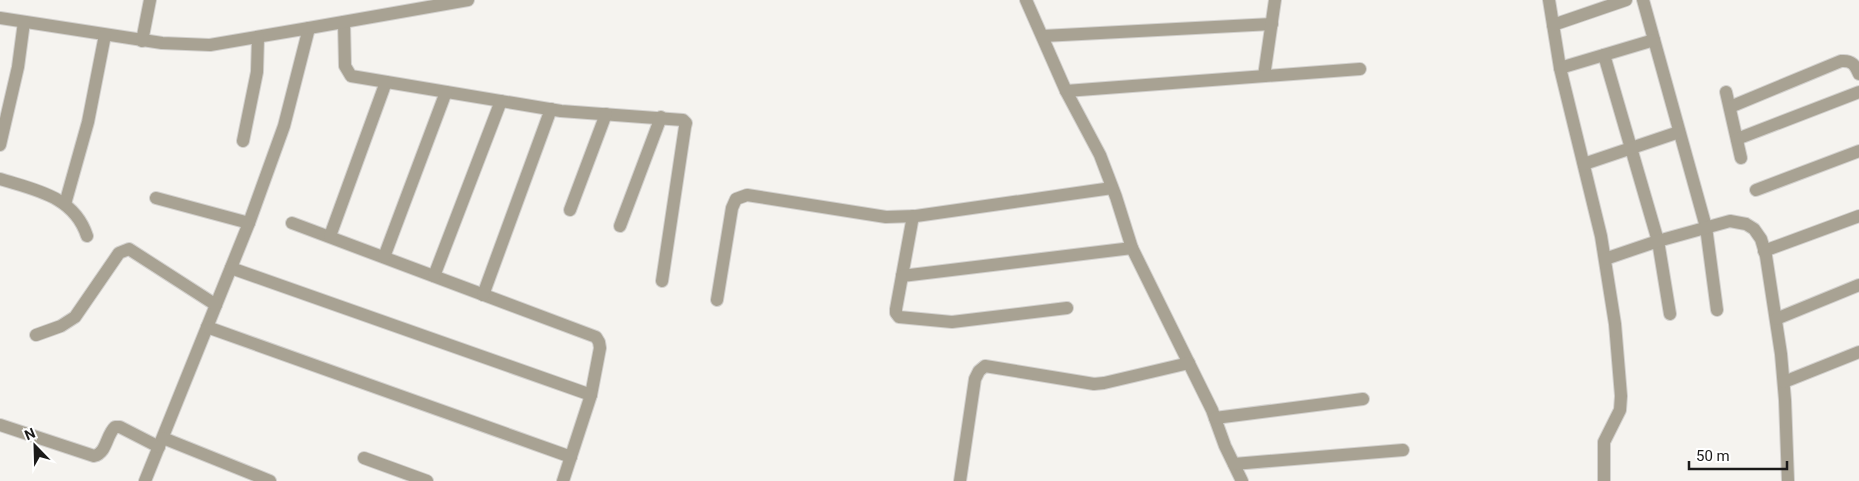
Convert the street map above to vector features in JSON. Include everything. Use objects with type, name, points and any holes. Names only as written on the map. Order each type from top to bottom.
[{"type":"street","points":[[142,40],[150,0]]},
{"type":"street","points":[[0,18],[162,44],[210,45],[468,0]]},
{"type":"street","points":[[1026,0],[1066,91],[1100,156],[1132,248],[1215,418],[1242,481]]},
{"type":"street","points":[[1264,76],[1275,0]]},
{"type":"street","points":[[1549,0],[1560,68],[1602,236],[1614,324],[1621,396],[1620,410],[1604,442],[1604,481]]},
{"type":"street","points":[[1553,25],[1598,5],[1626,0]]},
{"type":"street","points":[[1643,0],[1678,132],[1706,227],[1717,310]]},
{"type":"street","points":[[0,145],[18,67],[24,22]]},
{"type":"street","points":[[344,22],[345,66],[351,76],[551,109],[661,117],[679,119],[686,123],[662,281]]},
{"type":"street","points":[[1043,36],[1272,24]]},
{"type":"street","points":[[148,480],[161,442],[249,223],[284,126],[309,28]]},
{"type":"street","points":[[65,204],[88,122],[105,35]]},
{"type":"street","points":[[243,141],[257,72],[258,37]]},
{"type":"street","points":[[1560,68],[1654,40]]},
{"type":"street","points":[[1604,55],[1658,241],[1670,314]]},
{"type":"street","points":[[1730,107],[1842,61],[1848,60],[1853,63],[1859,74]]},
{"type":"street","points":[[1066,91],[1360,69]]},
{"type":"street","points":[[330,236],[386,82]]},
{"type":"street","points":[[384,257],[446,92]]},
{"type":"street","points":[[1726,92],[1741,158]]},
{"type":"street","points":[[1737,139],[1859,92]]},
{"type":"street","points":[[434,276],[501,101]]},
{"type":"street","points":[[483,295],[551,109]]},
{"type":"street","points":[[570,210],[606,114]]},
{"type":"street","points":[[620,226],[661,117]]},
{"type":"street","points":[[1584,164],[1678,132]]},
{"type":"street","points":[[1756,190],[1859,151]]},
{"type":"street","points":[[0,180],[54,196],[65,204],[81,224],[87,236]]},
{"type":"street","points":[[717,300],[732,208],[736,199],[740,196],[747,195],[879,216],[913,216],[1112,188]]},
{"type":"street","points":[[156,198],[249,223]]},
{"type":"street","points":[[913,216],[896,309],[899,317],[952,322],[1067,308]]},
{"type":"street","points":[[1764,251],[1859,216]]},
{"type":"street","points":[[1605,259],[1658,241],[1730,222],[1746,224],[1754,229],[1761,238],[1776,319],[1784,382],[1788,481]]},
{"type":"street","points":[[292,223],[596,337],[600,348],[591,395],[563,481]]},
{"type":"street","points":[[902,276],[1132,248]]},
{"type":"street","points":[[36,335],[61,326],[75,316],[119,253],[128,249],[216,304]]},
{"type":"street","points":[[231,268],[591,395]]},
{"type":"street","points":[[1776,319],[1859,284]]},
{"type":"street","points":[[207,327],[571,457]]},
{"type":"street","points":[[1784,382],[1859,352]]},
{"type":"street","points":[[960,481],[975,379],[979,370],[985,366],[1094,384],[1189,363]]},
{"type":"street","points":[[1215,418],[1363,399]]},
{"type":"street","points":[[0,425],[94,456],[102,452],[111,430],[115,427],[120,427],[270,481]]},
{"type":"street","points":[[1234,464],[1403,450]]},
{"type":"street","points":[[364,458],[427,481]]}]
